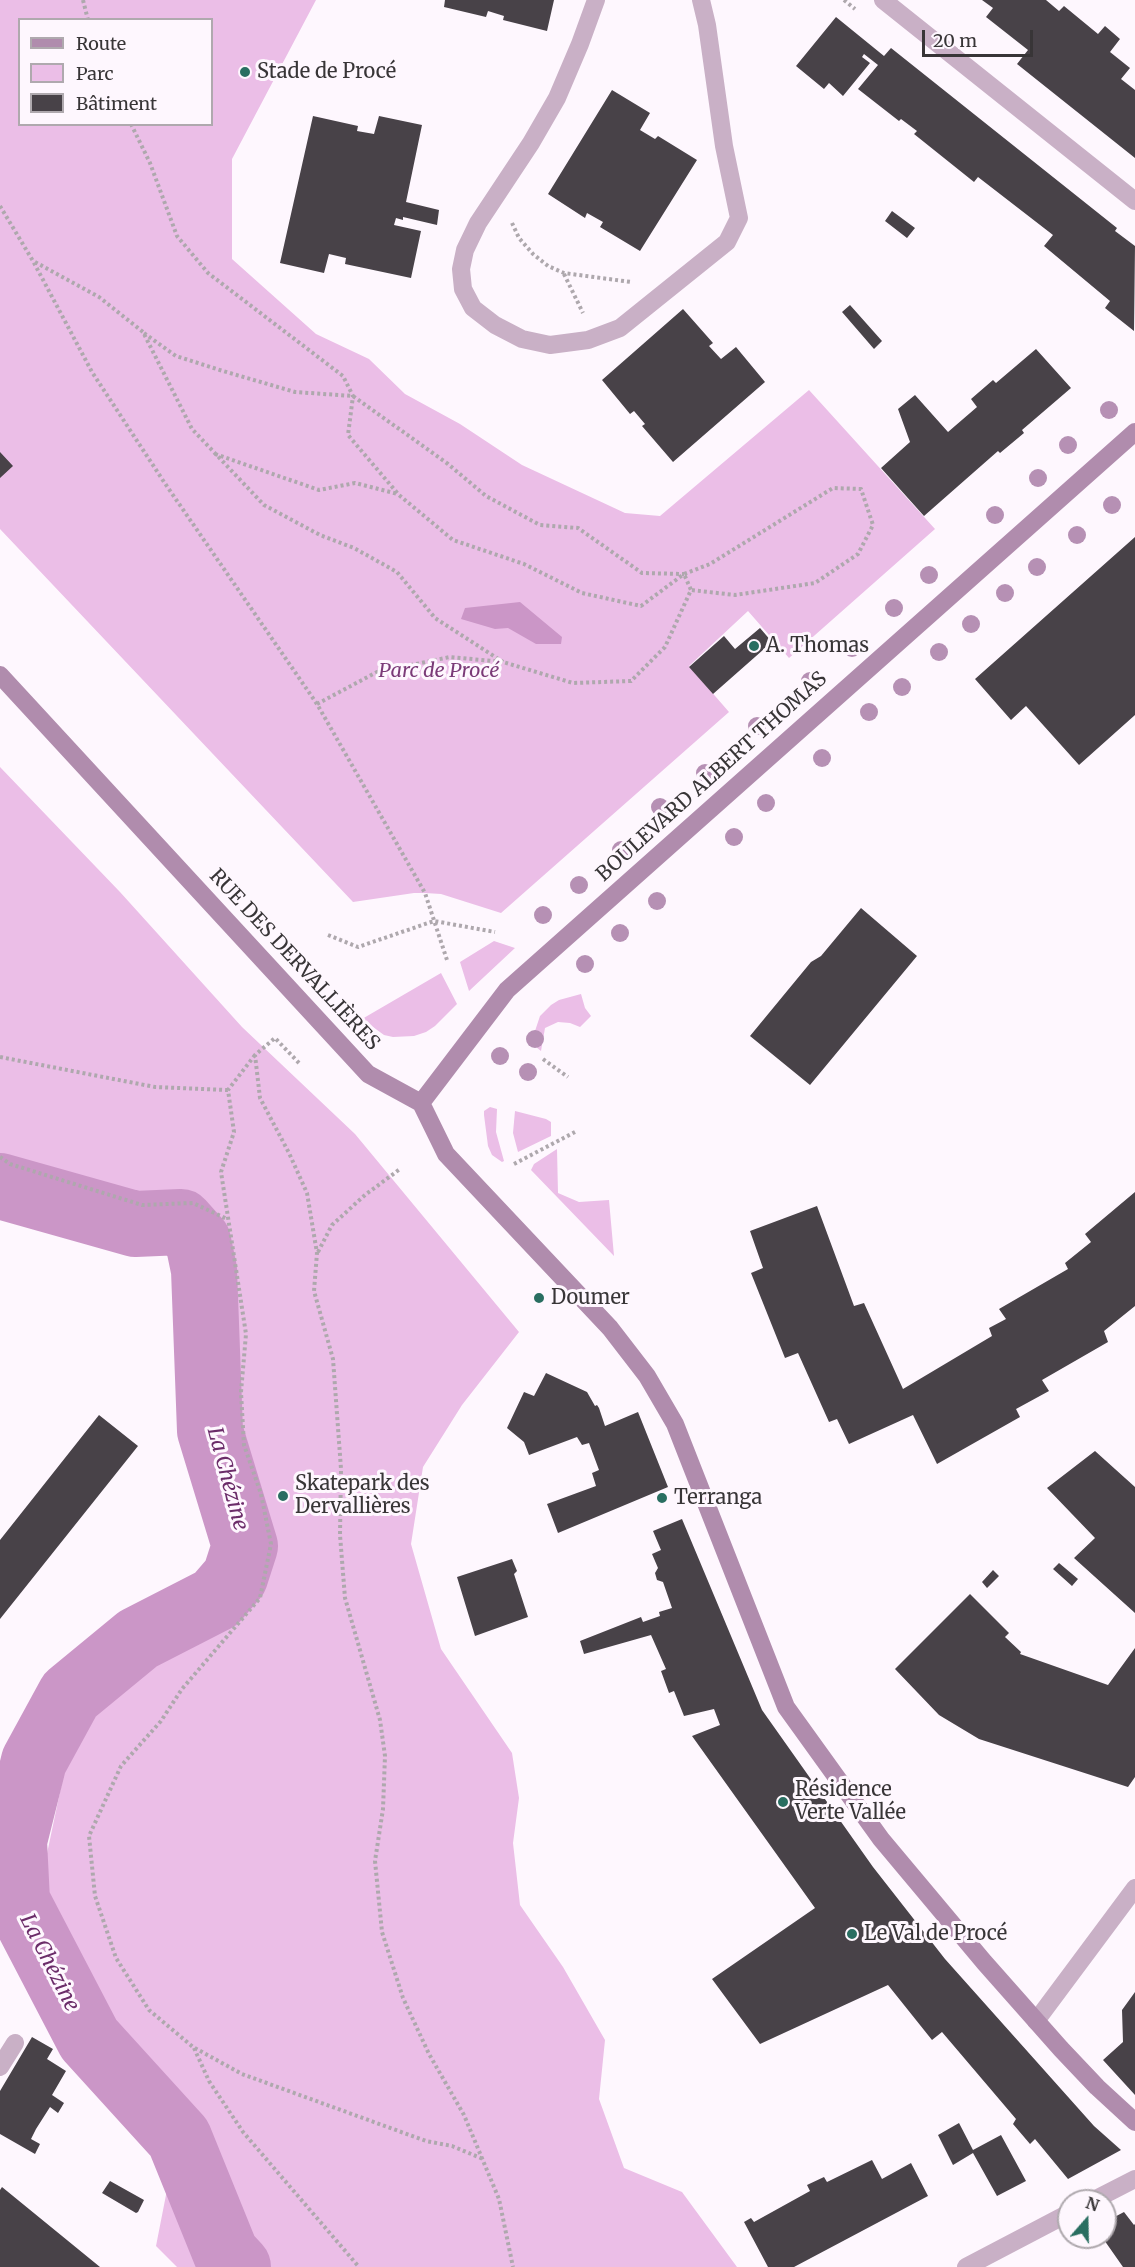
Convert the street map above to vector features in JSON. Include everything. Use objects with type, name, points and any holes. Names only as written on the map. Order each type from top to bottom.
[{"type":"main road","name":"BOULEVARD ALBERT THOMAS","points":[[421,1103],[507,990],[1135,432]]},
{"type":"main road","name":"RUE DES DERVALLIÈRES","points":[[0,675],[368,1074],[421,1103]]},
{"type":"main road","points":[[421,1103],[446,1154],[609,1328],[647,1376],[675,1424],[786,1707],[881,1839],[1036,2021],[1097,2087],[1135,2122]]},
{"type":"street","points":[[596,0],[557,98],[531,143],[478,222],[465,250],[460,269],[463,289],[473,308],[495,325],[522,339],[550,345],[588,340],[620,328],[727,242],[739,218],[724,146],[707,25],[701,0]]},
{"type":"street","points":[[883,0],[1135,201]]},
{"type":"street","points":[[1036,2021],[1135,1888]]},
{"type":"street","points":[[0,2067],[15,2043]]},
{"type":"street","points":[[1115,2189],[1135,2179]]},
{"type":"street","points":[[966,2267],[1057,2219]]},
{"type":"path","points":[[83,0],[88,18]]},
{"type":"path","points":[[132,126],[150,163],[177,237],[208,273],[343,376],[353,396],[448,464],[486,496],[540,525],[578,528],[642,573],[684,574]]},
{"type":"path","points":[[0,206],[33,261],[92,372],[164,482],[317,704],[425,893],[447,960]]},
{"type":"path","points":[[0,216],[8,219]]},
{"type":"path","points":[[510,219],[519,238],[548,266],[564,273],[639,284]]},
{"type":"path","points":[[33,261],[99,297],[176,356],[296,392],[353,396]]},
{"type":"path","points":[[564,273],[576,302],[587,320]]},
{"type":"path","points":[[143,332],[192,429],[264,505],[320,535],[354,548],[397,572],[435,618],[503,662]]},
{"type":"path","points":[[353,396],[348,435],[399,495],[453,540],[524,564],[582,593],[641,606],[684,574],[710,564],[832,488],[861,489],[873,525],[858,554],[815,583],[735,595],[691,590]]},
{"type":"path","points":[[215,454],[319,490],[355,483],[399,495]]},
{"type":"path","points":[[317,704],[377,672],[450,657],[503,662],[573,683],[630,681],[665,647],[691,590],[684,574]]},
{"type":"path","points":[[328,935],[358,947],[434,921],[495,932]]},
{"type":"path","points":[[299,1064],[275,1038],[255,1055],[228,1090],[234,1132],[221,1172],[246,1334],[241,1392],[244,1445],[261,1494],[270,1544],[260,1598],[182,1689],[161,1721],[121,1766],[89,1836],[95,1896],[116,1958],[149,2010],[193,2047],[242,2074],[426,2141],[452,2146],[483,2159]]},
{"type":"path","points":[[255,1055],[260,1098],[307,1193],[317,1253],[314,1291],[333,1359],[341,1469],[340,1535],[345,1598],[380,1720],[384,1756],[383,1809],[375,1862],[382,1932],[403,1998],[429,2054],[464,2115],[499,2199],[513,2267]]},
{"type":"path","points":[[0,1058],[155,1087],[228,1090]]},
{"type":"path","points":[[543,1059],[568,1077]]},
{"type":"path","points":[[514,1164],[575,1132]]},
{"type":"path","points":[[0,1157],[10,1164],[142,1205],[193,1203],[228,1220]]},
{"type":"path","points":[[317,1253],[332,1225],[365,1194],[400,1169]]},
{"type":"path","points":[[193,2047],[209,2081],[243,2133],[359,2267]]},
{"type":"green space","name":"Parc de Procé","points":[[0,0],[316,0],[232,159],[232,259],[316,334],[369,359],[405,394],[460,424],[522,465],[625,513],[660,516],[809,390],[935,529],[789,658],[748,611],[689,666],[729,712],[501,913],[441,894],[414,893],[353,902],[0,529]]},
{"type":"green space","points":[[0,767],[120,892],[242,1027],[355,1134],[519,1332],[462,1405],[423,1467],[411,1544],[441,1649],[512,1753],[519,1798],[513,1843],[520,1905],[563,1967],[605,2040],[599,2099],[624,2168],[682,2192],[737,2267],[177,2267],[156,2246],[175,2149],[152,2092],[107,2036],[33,1920],[76,1716],[203,1625],[248,1580],[251,1531],[223,1428],[222,1343],[216,1248],[203,1209],[135,1213],[0,1169]]},
{"type":"green space","points":[[494,941],[515,948],[469,991],[460,962]]},
{"type":"green space","points":[[441,973],[457,1004],[426,1032],[414,1036],[393,1037],[384,1035],[362,1019]]},
{"type":"green space","points":[[581,994],[585,1008],[591,1016],[580,1027],[558,1022],[545,1028],[541,1051],[531,1043],[540,1016],[551,1005],[559,1000]]},
{"type":"green space","points":[[490,1107],[497,1109],[496,1132],[504,1161],[502,1162],[492,1155],[488,1146],[484,1111]]},
{"type":"green space","points":[[515,1111],[551,1122],[551,1136],[518,1152],[513,1133]]},
{"type":"green space","points":[[557,1149],[558,1193],[579,1202],[609,1200],[614,1256],[531,1170],[534,1164]]},
{"type":"shaded area","points":[[520,602],[562,637],[561,644],[536,644],[508,628],[495,629],[461,619],[465,608]]},
{"type":"building","points":[[445,0],[554,0],[547,31],[503,20],[504,16],[488,11],[486,17],[444,7]]},
{"type":"building","points":[[982,0],[1046,0],[1059,11],[1064,6],[1098,34],[1105,26],[1120,39],[1110,52],[1130,68],[1121,79],[1135,90],[1135,158],[1017,64],[1028,50],[986,17],[993,8]]},
{"type":"building","points":[[836,17],[884,56],[891,48],[1117,228],[1115,231],[1135,246],[1134,331],[1105,308],[1110,301],[1044,246],[1053,235],[978,177],[974,182],[914,134],[917,131],[901,119],[899,121],[858,89],[878,65],[864,54],[862,57],[870,63],[843,96],[829,83],[824,89],[796,66]]},
{"type":"building","points":[[612,90],[650,113],[640,130],[655,139],[658,136],[697,160],[640,251],[600,227],[603,222],[587,213],[585,218],[548,194]]},
{"type":"building","points":[[313,116],[358,126],[357,131],[374,134],[379,116],[422,125],[406,202],[439,210],[437,225],[403,217],[403,220],[396,218],[394,225],[421,231],[411,278],[345,264],[346,258],[329,254],[324,273],[280,263]]},
{"type":"building","points":[[892,211],[915,228],[907,238],[885,221]]},
{"type":"building","points":[[850,305],[882,341],[874,349],[842,312]]},
{"type":"building","points":[[683,309],[713,343],[709,346],[721,359],[736,347],[765,382],[673,462],[642,426],[645,424],[634,411],[630,414],[602,380]]},
{"type":"building","points":[[1036,349],[1071,388],[1022,430],[1024,433],[1000,453],[998,451],[924,516],[881,468],[910,442],[898,409],[915,395],[948,432],[977,407],[971,399],[993,380],[996,383]]},
{"type":"building","points":[[0,452],[13,466],[0,478]]},
{"type":"building","points":[[1135,537],[1135,715],[1079,765],[1026,706],[1011,720],[975,679]]},
{"type":"building","points":[[760,628],[772,642],[713,694],[689,667],[724,636],[735,649]]},
{"type":"building","points":[[861,908],[917,956],[810,1085],[750,1036],[811,962],[821,956]]},
{"type":"building","points":[[1135,1192],[1135,1306],[1104,1331],[1108,1342],[1042,1380],[1049,1391],[1016,1409],[1020,1417],[937,1464],[913,1415],[849,1444],[837,1419],[829,1422],[798,1353],[785,1358],[751,1273],[763,1268],[750,1231],[817,1206],[854,1306],[864,1303],[903,1389],[992,1336],[989,1328],[1006,1319],[999,1309],[1068,1269],[1065,1263],[1091,1242],[1085,1234]]},
{"type":"building","points":[[546,1373],[587,1392],[595,1406],[599,1408],[605,1426],[638,1412],[668,1487],[558,1533],[547,1504],[596,1486],[592,1473],[599,1470],[589,1443],[582,1445],[577,1437],[529,1455],[524,1442],[507,1428],[524,1392],[534,1396]]},
{"type":"building","points":[[99,1415],[138,1446],[0,1619],[0,1540]]},
{"type":"building","points":[[1095,1451],[1135,1487],[1135,1613],[1074,1558],[1095,1538],[1047,1488]]},
{"type":"building","points":[[682,1519],[762,1710],[873,1867],[945,1959],[1094,2126],[1121,2150],[1068,2179],[1035,2139],[1030,2144],[1013,2124],[1016,2119],[942,2032],[932,2040],[888,1985],[760,2044],[712,1979],[815,1908],[692,1736],[720,1725],[714,1709],[684,1716],[674,1691],[669,1693],[661,1671],[666,1669],[651,1635],[584,1654],[580,1641],[641,1617],[643,1622],[660,1616],[659,1612],[672,1608],[663,1582],[657,1580],[655,1573],[658,1568],[652,1554],[661,1550],[653,1531]]},
{"type":"building","points":[[512,1559],[517,1571],[514,1574],[528,1617],[475,1636],[457,1577]]},
{"type":"building","points":[[1059,1563],[1078,1579],[1072,1586],[1053,1569]]},
{"type":"building","points":[[993,1570],[999,1576],[987,1588],[982,1582]]},
{"type":"building","points":[[970,1594],[1009,1633],[1005,1637],[1021,1652],[1020,1654],[1108,1685],[1135,1648],[1135,1777],[1128,1787],[979,1739],[939,1715],[895,1669]]},
{"type":"building","points":[[1135,1992],[1135,2095],[1103,2060],[1123,2042],[1122,2010]]},
{"type":"building","points":[[32,2037],[53,2049],[47,2059],[66,2071],[52,2095],[64,2103],[58,2113],[50,2107],[36,2129],[31,2139],[40,2144],[35,2154],[0,2134],[0,2091]]},
{"type":"building","points":[[959,2123],[973,2150],[1001,2135],[1026,2181],[997,2196],[973,2153],[953,2165],[938,2135]]},
{"type":"building","points":[[872,2160],[882,2179],[911,2163],[928,2196],[794,2267],[768,2267],[744,2222],[751,2218],[754,2222],[810,2191],[807,2185],[824,2177],[827,2182]]},
{"type":"building","points":[[110,2181],[144,2200],[138,2212],[136,2213],[102,2193]]},
{"type":"building","points":[[2,2187],[100,2267],[0,2267],[0,2190]]},
{"type":"building","points":[[1124,2212],[1135,2224],[1135,2267],[1123,2267],[1110,2249],[1117,2249],[1117,2216]]},
{"type":"waterway","name":"La Chézine","points":[[0,1186],[135,1224],[181,1222],[198,1241],[204,1270],[210,1431],[245,1546],[235,1577],[216,1599],[138,1639],[70,1695],[34,1761],[14,1841],[17,1901],[89,2039],[179,2138],[226,2254],[238,2267]]},
{"type":"place","name":"Stade de Procé","points":[[245,72]]},
{"type":"place","name":"A. Thomas","points":[[754,646]]},
{"type":"place","name":"Doumer","points":[[539,1298]]},
{"type":"place","name":"Skatepark des Dervallières","points":[[283,1496]]},
{"type":"place","name":"Terranga","points":[[662,1498]]},
{"type":"place","name":"Résidence Verte Vallée","points":[[783,1802]]},
{"type":"place","name":"Le Val de Procé","points":[[852,1934]]}]
